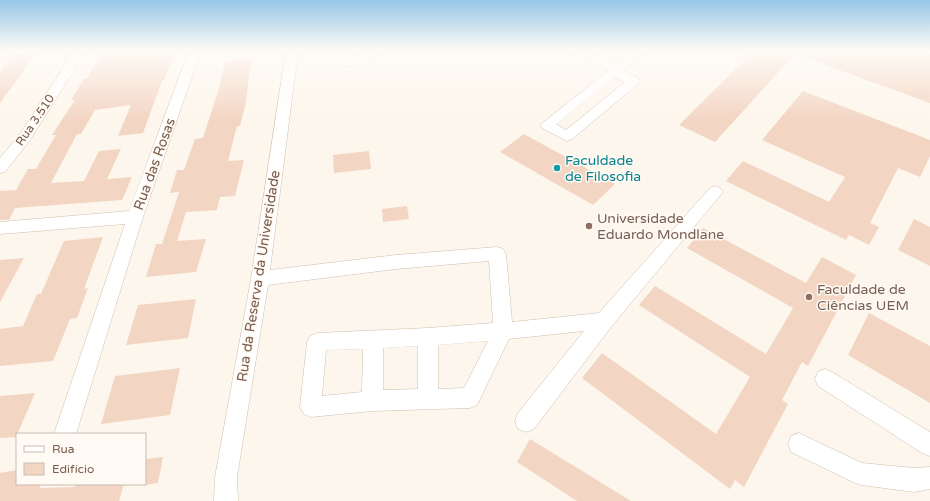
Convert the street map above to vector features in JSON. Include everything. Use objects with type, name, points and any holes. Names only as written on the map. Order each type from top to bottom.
[{"type":"street","name":"Rua 3.510","points":[[0,168],[25,137],[65,74]]},
{"type":"street","name":"Rua das Rosas","points":[[0,228],[135,217],[187,74]]},
{"type":"street","name":"Rua da Reserva da Universidade","points":[[226,501],[226,477],[260,279],[289,74]]},
{"type":"street","points":[[611,74],[547,125],[567,136],[634,81],[623,74]]},
{"type":"street","points":[[526,421],[604,321],[715,192]]},
{"type":"street","points":[[65,433],[135,217]]},
{"type":"street","points":[[260,279],[396,262],[497,254],[503,330],[470,398],[372,401],[311,407],[317,342],[428,337],[503,330],[604,321]]},
{"type":"street","points":[[428,337],[428,399]]},
{"type":"street","points":[[372,401],[373,339]]},
{"type":"street","points":[[825,379],[930,446]]},
{"type":"street","points":[[799,444],[861,474],[914,480],[930,478]]},
{"type":"building","points":[[0,74],[21,74],[0,103]]},
{"type":"building","points":[[89,74],[166,74],[162,81],[143,133],[118,136],[131,105],[95,110],[81,134],[77,134],[51,183],[84,181],[99,151],[121,149],[107,179],[132,177],[122,200],[15,208],[9,220],[0,220],[0,191],[16,190],[28,169],[36,169],[56,135],[52,135],[75,100],[71,100],[84,79],[87,79]]},
{"type":"building","points":[[222,74],[249,74],[246,102],[240,126],[237,126],[228,161],[244,160],[235,196],[220,197],[217,210],[186,212],[177,241],[206,239],[196,272],[146,277],[156,244],[162,244],[179,192],[170,193],[177,170],[184,170],[195,139],[203,138]]},
{"type":"building","points":[[730,74],[776,74],[715,142],[679,125]]},
{"type":"building","points":[[851,74],[930,74],[930,103]]},
{"type":"building","points":[[803,91],[930,140],[930,156],[920,177],[898,168],[870,223],[879,227],[869,245],[849,235],[846,240],[726,181],[743,161],[829,202],[845,177],[762,140]]},
{"type":"building","name":"Faculdade de Filosofia","points":[[524,134],[615,184],[593,205],[500,152]]},
{"type":"building","points":[[369,151],[371,169],[334,173],[333,155]]},
{"type":"building","points":[[407,206],[409,219],[383,222],[382,209]]},
{"type":"building","name":"Faculdade de Ciências UEM","points":[[914,219],[930,227],[930,266],[898,250]]},
{"type":"building","name":"Faculdade de Ciências UEM","points":[[703,228],[806,283],[822,257],[856,275],[808,366],[802,362],[782,400],[788,404],[744,487],[735,480],[730,489],[582,378],[602,353],[716,434],[750,377],[639,305],[655,286],[766,354],[793,308],[687,248]]},
{"type":"building","points":[[103,237],[84,289],[88,288],[77,318],[70,319],[53,361],[0,366],[0,329],[23,326],[37,294],[41,294],[64,241]]},
{"type":"building","points":[[24,258],[0,302],[0,260]]},
{"type":"building","points":[[196,299],[188,338],[126,345],[138,305]]},
{"type":"building","name":"Faculdade de Ciências UEM","points":[[869,313],[930,346],[930,403],[848,355]]},
{"type":"building","points":[[180,368],[170,415],[101,424],[115,376]]},
{"type":"building","points":[[35,393],[18,433],[16,433],[16,437],[0,438],[0,396]]},
{"type":"building","points":[[530,439],[631,501],[577,501],[517,462]]},
{"type":"building","points":[[163,457],[158,483],[146,485],[146,459]]},
{"type":"building","points":[[16,470],[16,485],[41,485],[40,488],[75,487],[76,485],[124,485],[119,501],[0,501],[0,473]]},
{"type":"place","name":"Faculdade de Filosofia","points":[[557,168]]},
{"type":"place","name":"Universidade Eduardo Mondlane","points":[[589,226]]},
{"type":"place","name":"Faculdade de Ciências UEM","points":[[809,297]]}]
